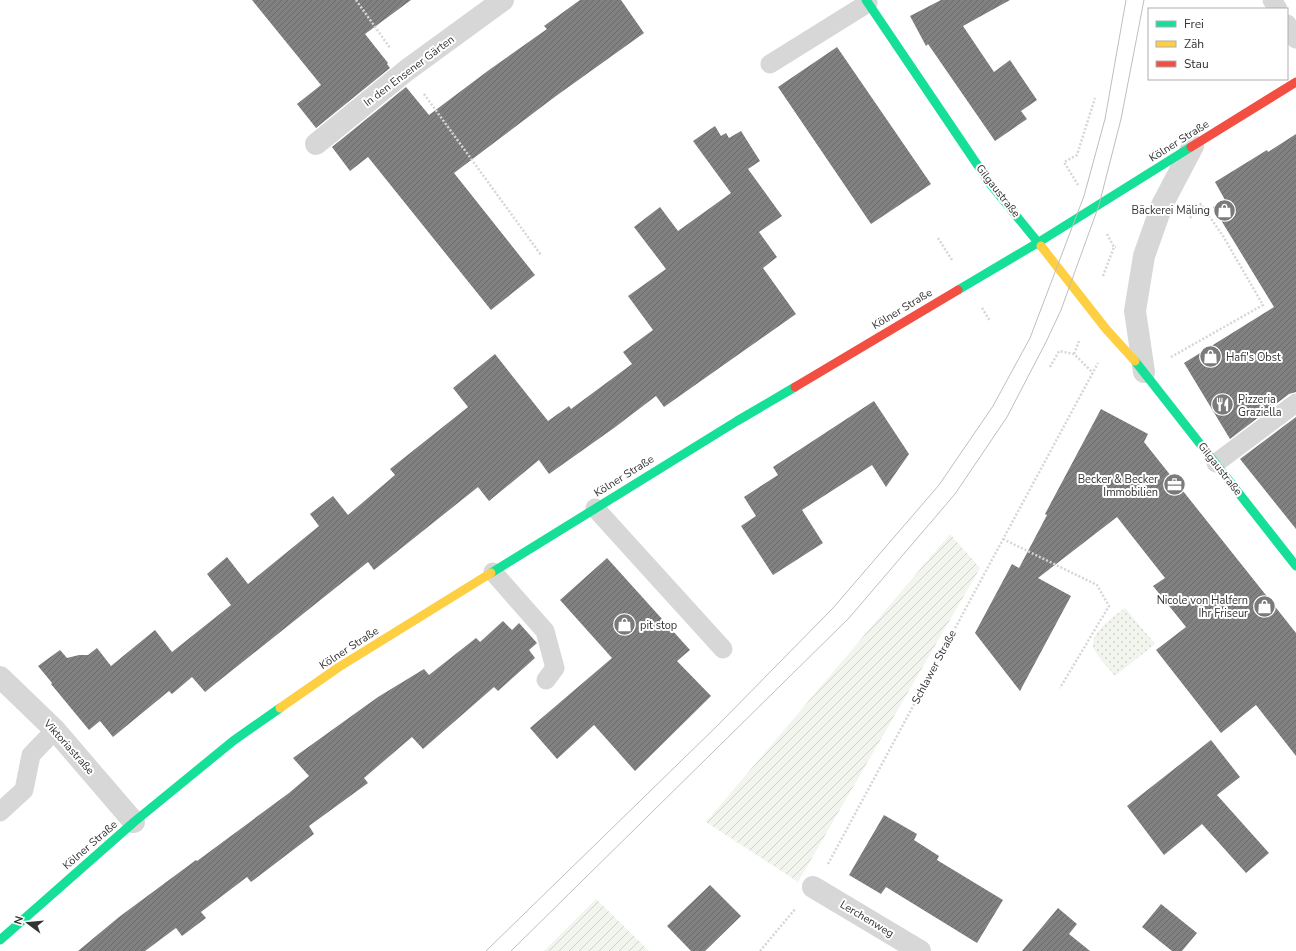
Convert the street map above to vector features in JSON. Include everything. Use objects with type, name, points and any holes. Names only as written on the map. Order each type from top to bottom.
[{"type":"main road","name":"Gilgaustraße","points":[[867,1],[992,186],[1106,329],[1144,372],[1296,566]]},
{"type":"main road","name":"Kölner Straße","points":[[0,940],[134,822],[234,741],[326,676],[737,421],[1038,242],[1296,82]]},
{"type":"street","name":"In den Ensener Gärten","points":[[316,144],[407,70],[503,0]]},
{"type":"street","name":"Gilgaustraße","points":[[1144,372],[1135,311],[1144,256],[1162,205],[1193,146]]},
{"type":"street","name":"Viktoriastraße","points":[[0,677],[55,730],[134,822]]},
{"type":"street","name":"Lerchenweg","points":[[813,887],[920,951]]},
{"type":"lane","points":[[770,64],[867,1]]},
{"type":"lane","points":[[1288,26],[1296,39]]},
{"type":"lane","points":[[1216,464],[1296,403]]},
{"type":"lane","points":[[595,508],[723,649]]},
{"type":"lane","points":[[493,572],[545,631],[555,668],[546,680]]},
{"type":"lane","points":[[0,812],[24,790],[32,755],[55,730]]},
{"type":"path","points":[[356,0],[541,255]]},
{"type":"path","points":[[1064,162],[1077,155],[1095,98]]},
{"type":"path","points":[[1144,372],[1264,305],[1237,259]]},
{"type":"path","points":[[1050,367],[1059,351],[1074,354],[1079,338]]},
{"type":"path","name":"Schlawer Straße","points":[[762,950],[813,887],[827,865],[1093,373],[1074,354]]},
{"type":"path","points":[[1004,539],[1097,585],[1109,606],[1060,688]]},
{"type":"path","points":[[762,950],[766,951]]},
{"type":"shaded area","points":[[950,534],[980,568],[798,882],[706,822]]},
{"type":"shaded area","points":[[1125,608],[1155,644],[1115,676],[1097,654],[1093,645],[1097,632],[1102,626]]},
{"type":"shaded area","points":[[596,899],[649,951],[544,951]]},
{"type":"building","points":[[252,0],[411,0],[365,34],[388,63],[387,64],[390,68],[316,128],[297,104],[321,85]]},
{"type":"building","points":[[580,0],[621,0],[644,33],[556,96],[454,173],[535,275],[491,310],[368,157],[350,171],[332,147],[406,87],[429,115],[547,29],[544,26]]},
{"type":"building","points":[[941,0],[1010,0],[963,26],[994,72],[1010,60],[1037,100],[1021,111],[1027,119],[995,141],[928,44],[926,46],[910,16]]},
{"type":"building","points":[[837,47],[931,184],[871,224],[778,87]]},
{"type":"building","points":[[715,126],[721,136],[726,133],[729,138],[741,131],[760,161],[748,169],[782,216],[759,232],[777,257],[763,268],[796,314],[664,407],[656,396],[549,474],[539,460],[489,501],[478,487],[374,570],[368,562],[205,692],[192,677],[172,694],[169,691],[113,737],[100,721],[89,730],[38,666],[60,650],[67,658],[79,655],[88,655],[97,648],[111,666],[155,630],[172,652],[231,605],[207,574],[227,557],[248,584],[319,526],[310,514],[333,496],[348,515],[395,475],[390,469],[468,407],[453,388],[495,354],[548,421],[569,406],[571,409],[632,364],[623,352],[653,330],[628,296],[666,269],[634,227],[660,207],[678,231],[731,193],[693,141]]},
{"type":"building","points":[[1296,134],[1296,392],[1289,394],[1230,439],[1184,363],[1274,307],[1213,207],[1225,200],[1215,182],[1267,150],[1268,152]]},
{"type":"building","points":[[874,401],[909,454],[886,487],[872,465],[802,510],[823,543],[773,575],[741,526],[756,516],[744,497],[778,475],[773,467]]},
{"type":"building","points":[[1101,409],[1148,434],[1144,442],[1296,633],[1296,756],[1256,705],[1221,733],[1156,650],[1186,627],[1153,586],[1165,578],[1117,517],[1038,578],[1071,596],[1020,691],[975,633],[1012,564],[1019,568],[1047,515],[1045,514]]},
{"type":"building","points":[[1296,417],[1296,529],[1240,459]]},
{"type":"building","points":[[607,558],[690,650],[677,661],[711,696],[635,771],[594,725],[557,759],[530,728],[612,658],[560,600]]},
{"type":"building","points":[[503,621],[512,630],[519,623],[537,643],[529,650],[535,658],[498,691],[494,687],[423,749],[412,737],[364,778],[368,783],[309,826],[314,834],[251,882],[247,877],[201,912],[206,918],[182,936],[176,928],[145,951],[78,951],[119,917],[289,793],[309,776],[293,758],[378,697],[424,669],[429,675],[476,638],[480,642]]},
{"type":"building","points":[[1211,740],[1240,777],[1217,795],[1269,853],[1246,873],[1202,824],[1164,855],[1127,806]]},
{"type":"building","points":[[884,815],[917,834],[914,840],[939,856],[937,860],[1003,900],[977,943],[886,887],[881,894],[849,875]]},
{"type":"building","points":[[710,885],[741,916],[705,951],[691,951],[667,926]]},
{"type":"building","points":[[1161,904],[1197,933],[1182,951],[1172,951],[1142,927]]},
{"type":"building","points":[[1058,908],[1077,924],[1069,934],[1090,951],[1022,951]]},
{"type":"tram line","points":[[486,951],[719,724],[833,608],[939,485],[993,406],[1030,338],[1084,196],[1105,119],[1126,0]]},
{"type":"tram line","points":[[511,951],[849,618],[955,494],[1007,417],[1061,310],[1099,205],[1121,119],[1144,0]]},
{"type":"traffic: fast","points":[[866,0],[991,185],[1041,246]]},
{"type":"traffic: fast","points":[[958,290],[1039,242],[1191,147]]},
{"type":"traffic: fast","points":[[1135,361],[1296,566]]},
{"type":"traffic: fast","points":[[491,573],[737,421],[795,387]]},
{"type":"traffic: fast","points":[[0,940],[134,822],[233,741],[280,708]]},
{"type":"traffic: slow","points":[[1041,246],[1106,329],[1135,361]]},
{"type":"traffic: slow","points":[[280,708],[339,667],[491,573]]},
{"type":"traffic: jam","points":[[1191,147],[1296,82]]},
{"type":"traffic: jam","points":[[795,387],[958,290]]},
{"type":"place","name":"Bäckerei Mäling","points":[[1225,210]]},
{"type":"place","name":"Hafi's Obst","points":[[1211,357]]},
{"type":"place","name":"Pizzeria Graziella","points":[[1223,405]]},
{"type":"place","name":"Becker & Becker Immobilien","points":[[1174,485]]},
{"type":"place","name":"Nicole von Halfern Ihr Friseur","points":[[1264,606]]},
{"type":"place","name":"pit stop","points":[[625,625]]}]
